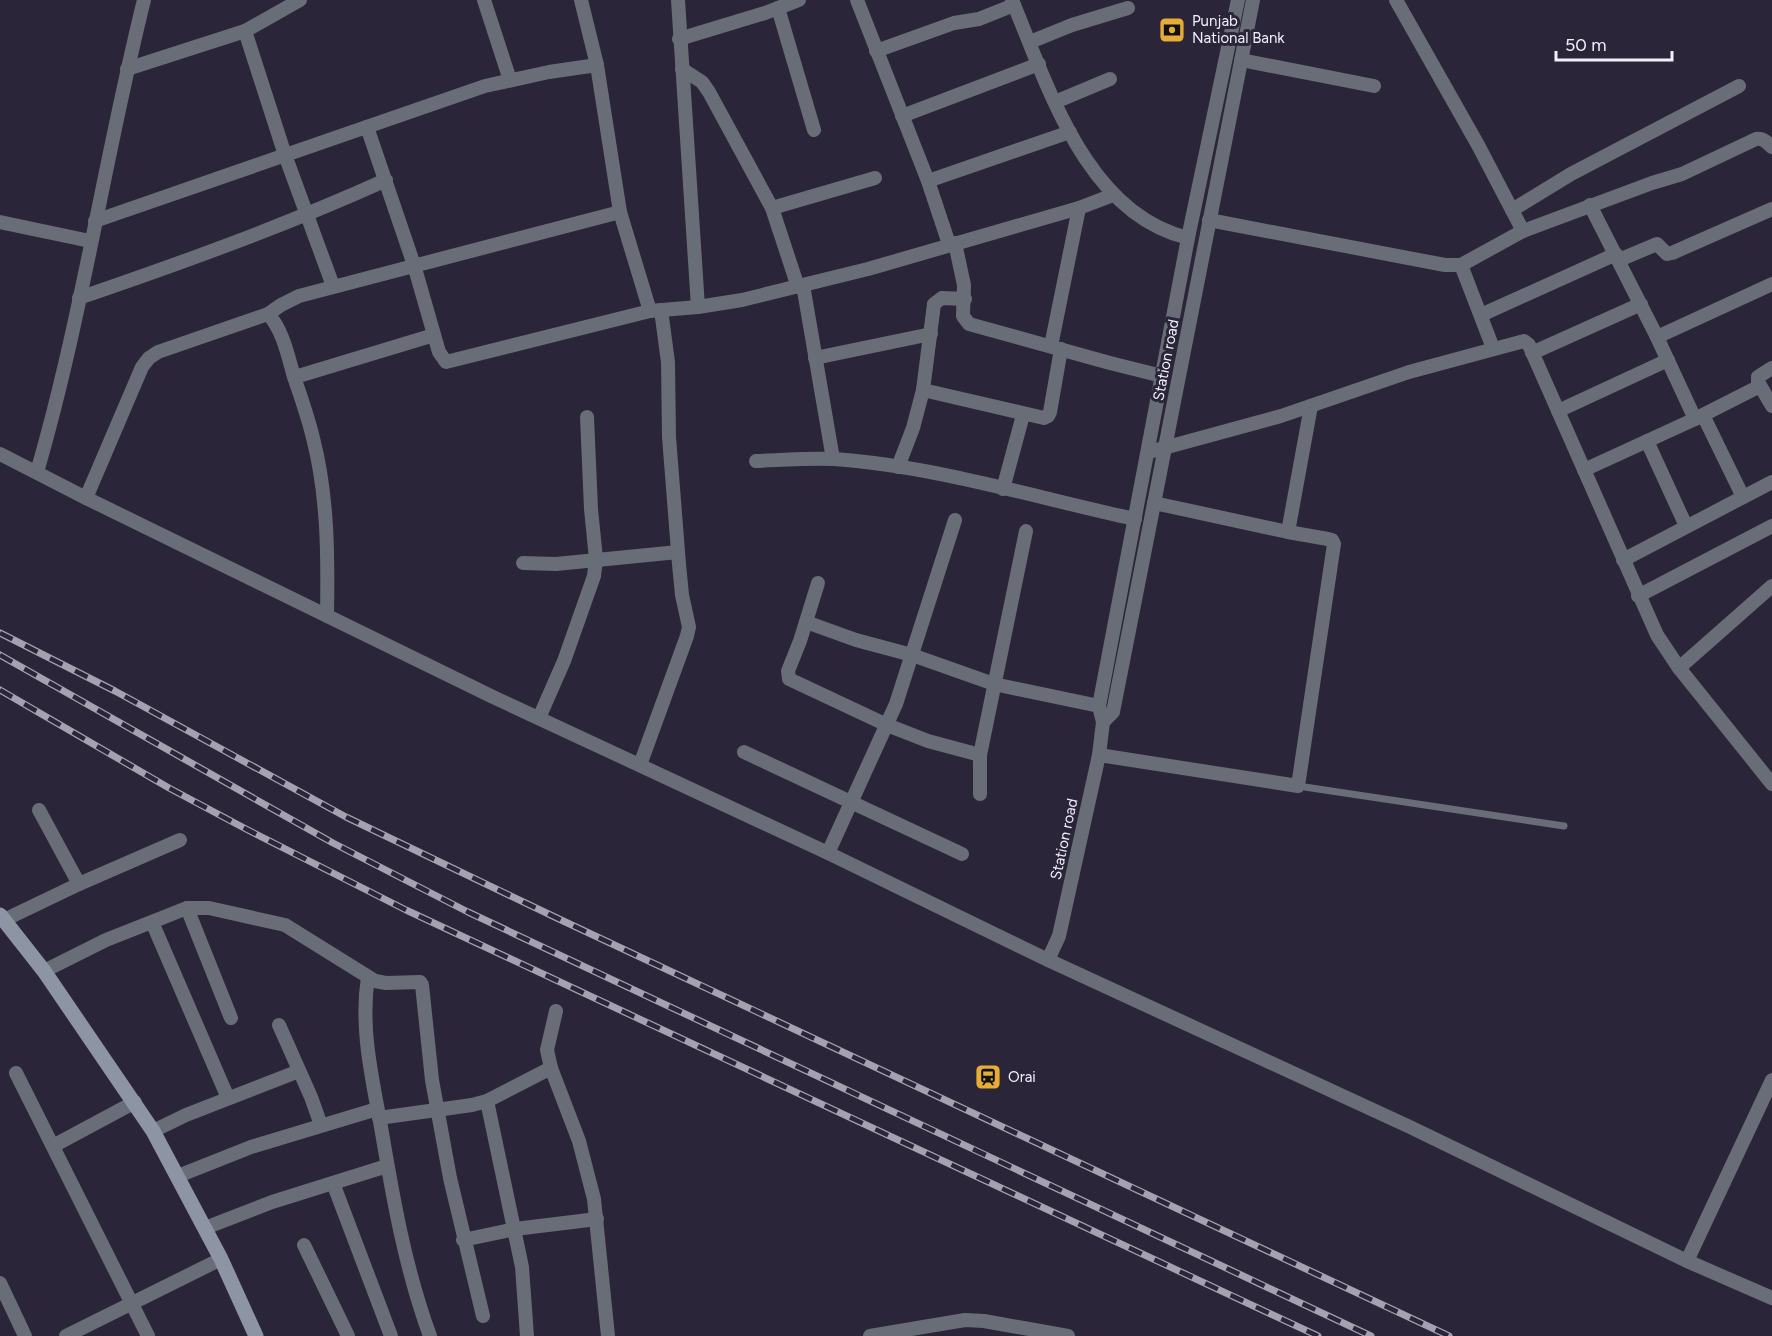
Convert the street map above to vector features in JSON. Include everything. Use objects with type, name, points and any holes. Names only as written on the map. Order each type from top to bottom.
[{"type":"street","points":[[37,472],[57,404],[127,69],[144,0]]},
{"type":"street","points":[[127,69],[245,31],[300,0]]},
{"type":"street","points":[[483,0],[510,80]]},
{"type":"street","points":[[581,0],[597,65],[620,212],[656,311],[668,362],[669,437],[678,552],[682,595],[689,627],[640,765]]},
{"type":"street","points":[[678,0],[698,307]]},
{"type":"street","points":[[680,39],[799,0]]},
{"type":"street","points":[[857,0],[952,244],[964,285],[964,321],[1162,376]]},
{"type":"street","name":"Station road","points":[[1048,960],[1059,936],[1099,754],[1103,722],[1099,706],[1188,238],[1238,0]]},
{"type":"street","name":"Station road","points":[[1103,722],[1113,712],[1253,0]]},
{"type":"street","points":[[1396,0],[1523,231]]},
{"type":"street","points":[[876,51],[954,23],[979,19],[1013,3],[1070,132],[1113,195],[1143,220],[1169,234],[1188,238]]},
{"type":"street","points":[[778,8],[814,130]]},
{"type":"street","points":[[1030,42],[1091,18],[1128,8]]},
{"type":"street","points":[[245,31],[306,216],[333,286]]},
{"type":"street","points":[[1241,60],[1374,86]]},
{"type":"street","points":[[902,116],[1039,64]]},
{"type":"street","points":[[95,221],[484,86],[597,65]]},
{"type":"street","points":[[682,69],[702,82],[709,92],[772,208],[800,286],[833,459]]},
{"type":"street","points":[[1055,102],[1110,80]]},
{"type":"street","points":[[1512,210],[1571,174],[1739,86]]},
{"type":"street","points":[[367,126],[414,266],[434,335],[442,358],[446,362],[656,311],[742,300],[868,269],[1079,208],[1113,195]]},
{"type":"street","points":[[928,181],[1070,132]]},
{"type":"street","points":[[1209,220],[1445,265],[1461,265],[1523,231],[1590,205],[1682,174],[1756,139],[1766,140],[1772,147]]},
{"type":"street","points":[[772,208],[875,177]]},
{"type":"street","points":[[79,298],[213,252],[306,216],[386,180]]},
{"type":"street","points":[[1590,205],[1668,360],[1743,497]]},
{"type":"street","points":[[923,390],[1037,418],[1048,416],[1056,348],[1079,208]]},
{"type":"street","points":[[1481,315],[1617,257],[1657,244],[1667,254],[1672,253],[1772,209]]},
{"type":"street","points":[[86,498],[142,367],[158,352],[268,314],[299,296],[620,212]]},
{"type":"street","points":[[0,222],[90,241]]},
{"type":"street","points":[[1461,265],[1493,348]]},
{"type":"street","points":[[1657,337],[1772,284]]},
{"type":"street","points":[[898,467],[914,428],[923,390],[933,311],[937,299],[965,299]]},
{"type":"street","points":[[1532,353],[1641,304]]},
{"type":"street","points":[[268,314],[281,337],[314,438],[323,490],[328,562],[327,616]]},
{"type":"street","points":[[815,358],[931,334]]},
{"type":"street","points":[[295,377],[434,335]]},
{"type":"street","points":[[1149,452],[1311,406],[1409,372],[1524,341],[1529,345],[1657,635],[1679,668],[1772,784]]},
{"type":"street","points":[[1558,411],[1668,360]]},
{"type":"street","points":[[1772,368],[1758,377],[1760,386],[1772,406]]},
{"type":"street","points":[[1584,470],[1760,386]]},
{"type":"street","points":[[1288,532],[1311,406]]},
{"type":"street","points":[[1003,489],[1023,415]]},
{"type":"street","points":[[539,718],[590,592],[596,559],[591,509],[587,417]]},
{"type":"street","points":[[1647,441],[1686,526]]},
{"type":"street","points":[[0,454],[539,718],[828,853],[1048,960],[1410,1127],[1687,1261],[1772,1298]]},
{"type":"street","points":[[756,461],[833,459],[931,472],[1135,519]]},
{"type":"street","points":[[1623,560],[1772,482]]},
{"type":"street","points":[[1099,754],[1298,786],[1334,544],[1332,540],[1154,503]]},
{"type":"street","points":[[828,853],[886,725],[912,656],[955,520]]},
{"type":"street","points":[[1638,596],[1772,526]]},
{"type":"street","points":[[980,794],[981,755],[1026,531]]},
{"type":"street","points":[[523,563],[556,564],[678,552]]},
{"type":"street","points":[[818,583],[788,671],[789,679],[886,725],[928,741],[981,755]]},
{"type":"street","points":[[1679,668],[1772,586]]},
{"type":"street","points":[[806,622],[994,684],[1099,706]]},
{"type":"street","points":[[744,752],[852,801],[962,855]]},
{"type":"street","points":[[39,810],[79,884]]},
{"type":"street","points":[[180,840],[2,917],[44,971],[153,1131],[221,1259],[256,1336]]},
{"type":"street","points":[[44,971],[98,943],[152,922],[187,909],[209,908],[285,925],[368,977],[386,983],[417,981],[422,985],[427,1043],[463,1240],[483,1316]]},
{"type":"street","points":[[187,909],[231,1018]]},
{"type":"street","points":[[152,922],[228,1098]]},
{"type":"street","points":[[368,977],[364,1020],[378,1114],[408,1268],[430,1336]]},
{"type":"street","points":[[556,1011],[548,1050],[551,1068],[579,1141],[594,1199],[608,1336]]},
{"type":"street","points":[[279,1025],[321,1125]]},
{"type":"street","points":[[178,1176],[251,1147],[321,1125],[378,1114],[438,1110],[488,1101],[551,1068]]},
{"type":"street","points":[[153,1131],[186,1115],[299,1071]]},
{"type":"street","points":[[16,1073],[148,1336]]},
{"type":"street","points":[[1687,1261],[1771,1083]]},
{"type":"street","points":[[488,1101],[522,1266],[527,1336]]},
{"type":"street","points":[[53,1146],[135,1102]]},
{"type":"street","points":[[205,1228],[272,1202],[387,1166]]},
{"type":"street","points":[[333,1183],[391,1336]]},
{"type":"street","points":[[463,1240],[515,1229],[597,1219]]},
{"type":"street","points":[[304,1245],[348,1336]]},
{"type":"street","points":[[66,1336],[221,1259]]},
{"type":"street","points":[[0,1283],[25,1336]]},
{"type":"street","points":[[870,1336],[915,1330],[944,1330],[966,1320],[984,1321],[1016,1332],[1068,1336]]},
{"type":"lane","points":[[1298,786],[1564,826]]},
{"type":"railway","points":[[0,633],[115,691],[346,817],[1449,1336]]},
{"type":"railway","points":[[0,655],[333,843],[468,912],[1371,1336]]},
{"type":"railway","points":[[0,690],[169,788],[406,910],[1318,1336]]},
{"type":"place","name":"Punjab National Bank","points":[[1172,30]]},
{"type":"place","name":"Orai","points":[[988,1077]]}]
